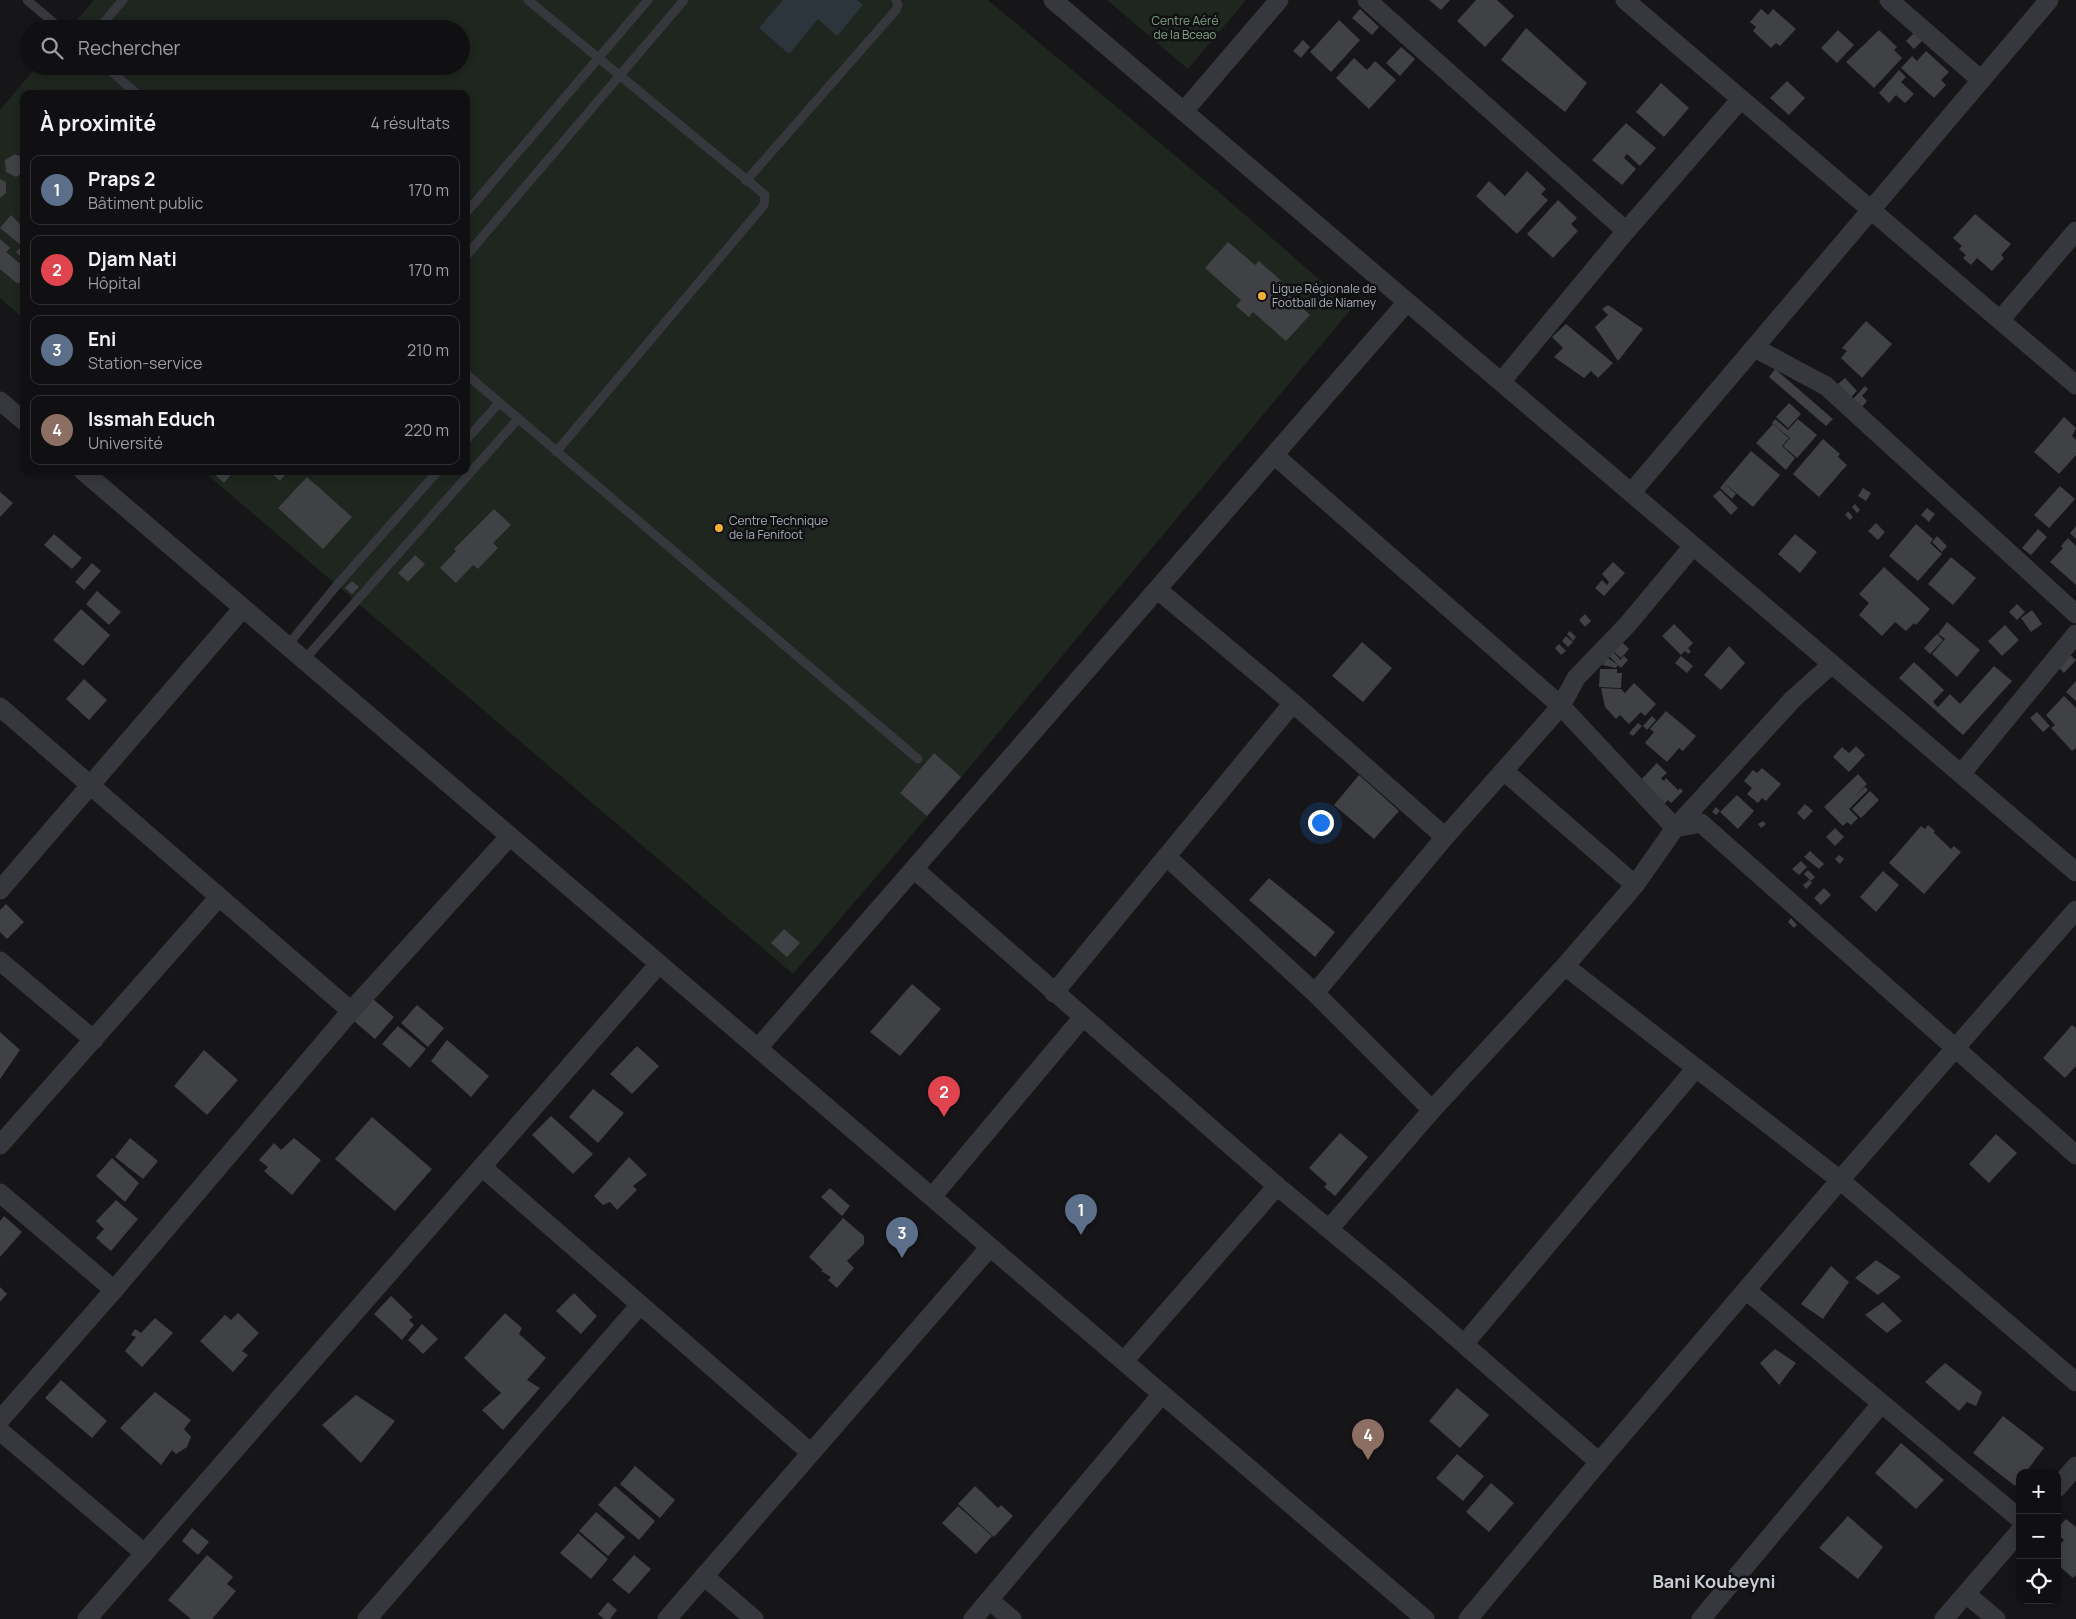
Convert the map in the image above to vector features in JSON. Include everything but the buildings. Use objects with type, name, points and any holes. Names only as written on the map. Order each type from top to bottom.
[{"type":"street","points":[[1053,0],[2076,872]]},
{"type":"street","points":[[1184,111],[1279,0]]},
{"type":"street","points":[[1367,0],[1626,231]]},
{"type":"street","points":[[1625,0],[1740,100],[2001,319],[2076,385]]},
{"type":"street","points":[[1889,0],[1982,80]]},
{"type":"street","points":[[1631,493],[2049,0]]},
{"type":"street","points":[[1501,382],[1626,231],[1740,100]]},
{"type":"street","points":[[2001,319],[2076,231]]},
{"type":"street","points":[[758,1048],[1407,302]]},
{"type":"street","points":[[1755,348],[1826,386],[2076,614]]},
{"type":"street","points":[[0,401],[20,418]]},
{"type":"street","points":[[1274,455],[1561,706],[1675,828]]},
{"type":"street","points":[[88,475],[1426,1619]]},
{"type":"street","points":[[1315,993],[1445,837],[1561,706],[1576,678],[1628,624],[1693,546]]},
{"type":"street","points":[[1158,590],[1293,703],[1445,837]]},
{"type":"street","points":[[0,890],[243,608]]},
{"type":"street","points":[[1961,774],[2076,634]]},
{"type":"street","points":[[1329,1229],[1432,1110],[1565,966],[1635,885],[1675,828],[1792,699],[1832,664]]},
{"type":"street","points":[[1054,993],[1293,703]]},
{"type":"street","points":[[0,707],[351,1011]]},
{"type":"street","points":[[1504,770],[1635,885]]},
{"type":"street","points":[[1675,828],[1702,823],[2076,1155]]},
{"type":"street","points":[[0,1420],[114,1290],[351,1011],[510,836]]},
{"type":"street","points":[[1167,857],[1315,993],[1432,1110]]},
{"type":"street","points":[[914,870],[1277,1186],[1464,1344],[1599,1462]]},
{"type":"street","points":[[0,1145],[220,897]]},
{"type":"street","points":[[1468,1619],[1599,1462],[1840,1180],[2076,910]]},
{"type":"street","points":[[0,960],[94,1040]]},
{"type":"street","points":[[87,1619],[659,964]]},
{"type":"street","points":[[1565,966],[1840,1180],[2076,1382]]},
{"type":"street","points":[[932,1197],[1083,1017]]},
{"type":"street","points":[[1464,1344],[1696,1068]]},
{"type":"street","points":[[482,1167],[811,1453]]},
{"type":"street","points":[[1124,1361],[1277,1186]]},
{"type":"street","points":[[0,1193],[114,1290]]},
{"type":"street","points":[[667,1619],[990,1247]]},
{"type":"street","points":[[1746,1290],[2016,1516]]},
{"type":"street","points":[[367,1619],[640,1305]]},
{"type":"street","points":[[973,1619],[1162,1394]]},
{"type":"street","points":[[1701,1619],[1881,1404]]},
{"type":"street","points":[[0,1431],[144,1554]]},
{"type":"street","points":[[2061,1483],[2076,1466]]},
{"type":"street","points":[[1944,1619],[2016,1537]]},
{"type":"street","points":[[704,1576],[754,1619]]},
{"type":"street","points":[[1966,1594],[1996,1619]]},
{"type":"street","points":[[989,1600],[1012,1619]]},
{"type":"lane","points":[[27,0],[50,20]]},
{"type":"lane","points":[[106,20],[123,0]]},
{"type":"lane","points":[[528,0],[765,195],[764,205],[556,452]]},
{"type":"lane","points":[[470,208],[648,0]]},
{"type":"lane","points":[[470,251],[684,0]]},
{"type":"lane","points":[[746,181],[896,10],[898,4],[896,0]]},
{"type":"lane","points":[[115,75],[132,90]]},
{"type":"lane","points":[[470,377],[918,759]]},
{"type":"lane","points":[[470,435],[499,402]]},
{"type":"lane","points":[[470,473],[518,419]]},
{"type":"lane","points":[[287,646],[337,585],[434,475]]},
{"type":"lane","points":[[304,660],[468,475]]},
{"type":"green space","name":"Centre Technique de la Fenifoot","points":[[94,0],[988,0],[1220,193],[1352,308],[964,774],[793,974],[208,475],[470,475],[470,90],[20,90],[20,316],[0,298],[0,110],[29,75],[470,75],[470,20],[77,20]]},
{"type":"green space","name":"Centre Aéré de la Bceao","points":[[1107,0],[1246,0],[1188,69]]},
{"type":"shaded area","points":[[783,0],[857,0],[863,5],[837,36],[818,19],[789,54],[759,28]]},
{"type":"place","name":"Ligue Régionale de Football de Niamey","points":[[1262,296]]},
{"type":"place","name":"Centre Technique de la Fenifoot","points":[[719,528]]},
{"type":"place","name":"Djam Nati","points":[[944,1117]]},
{"type":"place","name":"Praps 2","points":[[1081,1235]]},
{"type":"place","name":"Eni","points":[[902,1258]]},
{"type":"place","name":"Issmah Educh","points":[[1368,1460]]},
{"type":"district","name":"Bani Koubeyni","points":[[1714,1582]]}]
